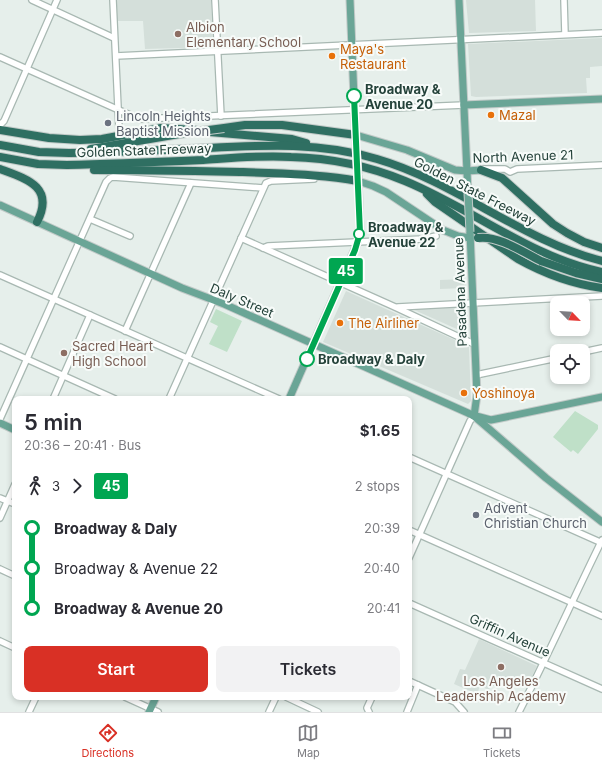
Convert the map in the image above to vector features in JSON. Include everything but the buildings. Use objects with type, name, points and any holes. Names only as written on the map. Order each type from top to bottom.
[{"type":"highway","points":[[69,153],[179,134],[245,125],[282,125],[356,135]]},
{"type":"highway","points":[[0,127],[49,138],[80,140],[102,138],[161,128],[179,129],[292,139],[318,147]]},
{"type":"highway","name":"Golden State Freeway","points":[[0,145],[39,152],[69,153],[258,145],[318,147],[355,153],[401,167],[425,177],[530,234],[564,249],[602,261]]},
{"type":"highway","name":"Golden State Freeway","points":[[0,157],[38,164],[67,165],[291,157],[320,159],[368,169],[406,181],[447,201],[520,242],[548,255],[581,267],[602,272]]},
{"type":"highway","points":[[67,165],[92,170],[188,171],[358,178]]},
{"type":"highway","points":[[0,168],[26,179],[35,185],[40,191],[43,198],[43,206],[37,222]]},
{"type":"highway","points":[[481,170],[493,173],[502,178],[553,224],[566,233],[584,242],[602,248]]},
{"type":"highway","points":[[423,189],[435,202],[530,266],[563,280],[602,288]]},
{"type":"highway","points":[[473,236],[488,237],[502,241],[541,261],[576,274],[602,279]]},
{"type":"highway","points":[[564,249],[602,256]]},
{"type":"main road","points":[[290,396],[358,242],[360,233],[350,0]]},
{"type":"main road","name":"Pasadena Avenue","points":[[459,0],[468,193],[473,236],[472,303],[476,375],[476,404],[474,416]]},
{"type":"main road","points":[[464,105],[602,99]]},
{"type":"main road","name":"North Avenue 21","points":[[356,135],[407,150],[455,170],[481,170]]},
{"type":"main road","points":[[358,178],[386,192],[443,230],[458,236],[473,236]]},
{"type":"main road","name":"Daly Street","points":[[0,205],[182,288],[213,300],[474,416]]},
{"type":"main road","points":[[474,416],[491,420],[602,397]]},
{"type":"main road","points":[[474,416],[546,478],[602,522]]},
{"type":"main road","points":[[0,423],[12,429]]},
{"type":"main road","points":[[150,710],[155,700]]},
{"type":"street","points":[[32,0],[114,38]]},
{"type":"street","points":[[0,127],[57,0]]},
{"type":"street","points":[[113,0],[119,129]]},
{"type":"street","points":[[215,0],[221,116]]},
{"type":"street","points":[[564,0],[565,34]]},
{"type":"street","points":[[116,56],[602,33]]},
{"type":"street","points":[[0,57],[139,119],[464,105]]},
{"type":"street","name":"North Avenue 21","points":[[481,170],[504,168],[510,172],[517,169],[602,165]]},
{"type":"street","points":[[170,396],[263,188],[271,181],[318,178],[323,176]]},
{"type":"street","points":[[0,419],[106,181],[113,177],[263,188]]},
{"type":"street","points":[[126,331],[191,183]]},
{"type":"street","points":[[90,218],[130,236]]},
{"type":"street","points":[[263,248],[268,246],[423,239],[436,236]]},
{"type":"street","points":[[241,238],[396,307],[474,344]]},
{"type":"street","points":[[0,275],[272,396]]},
{"type":"street","points":[[396,307],[602,296]]},
{"type":"street","points":[[53,396],[90,315]]},
{"type":"street","points":[[0,347],[108,396]]},
{"type":"street","points":[[590,351],[602,348]]},
{"type":"street","points":[[476,375],[550,359]]},
{"type":"street","points":[[412,551],[470,421],[474,416]]},
{"type":"street","points":[[412,458],[602,542],[519,712]]},
{"type":"street","points":[[0,518],[12,491]]},
{"type":"street","points":[[0,498],[12,503]]},
{"type":"street","points":[[412,531],[602,616]]},
{"type":"street","points":[[0,569],[12,575]]},
{"type":"street","name":"Griffin Avenue","points":[[412,604],[602,689]]},
{"type":"street","points":[[0,641],[12,647]]},
{"type":"street","points":[[412,682],[455,702],[464,712]]},
{"type":"street","points":[[412,700],[418,685]]},
{"type":"street","points":[[29,712],[35,700]]},
{"type":"street","points":[[131,700],[150,710],[158,712]]},
{"type":"street","points":[[269,712],[275,700]]},
{"type":"street","points":[[291,700],[305,709],[318,712]]},
{"type":"street","points":[[369,712],[367,708],[371,700]]},
{"type":"street","points":[[407,712],[412,700]]},
{"type":"shaded area","name":"Albion Elementary School","points":[[116,0],[211,0],[213,47],[145,49],[143,21],[117,21]]},
{"type":"shaded area","points":[[466,0],[535,0],[536,31],[469,33]]},
{"type":"shaded area","points":[[602,38],[602,66],[590,67],[590,78],[586,78],[587,93],[471,96],[468,44]]},
{"type":"shaded area","points":[[465,279],[466,288],[440,289],[440,280]]},
{"type":"shaded area","points":[[346,291],[469,347],[471,401],[468,404],[323,342]]},
{"type":"shaded area","points":[[464,307],[467,309],[468,334],[412,309]]},
{"type":"shaded area","name":"Los Angeles Leadership Academy","points":[[479,639],[537,666],[529,682],[517,677],[513,685],[503,681],[499,688],[491,685],[489,690],[480,686],[477,694],[454,684],[460,669],[465,670]]},
{"type":"green space","points":[[216,309],[242,321],[227,352],[209,344],[218,326],[210,322]]},
{"type":"green space","points":[[575,411],[598,425],[598,429],[578,454],[573,450],[571,452],[553,437]]},
{"type":"bus line","name":"45","points":[[307,359],[355,250],[360,233],[354,96]]},
{"type":"place","name":"Albion Elementary School","points":[[178,34]]},
{"type":"place","name":"Maya's Restaurant","points":[[332,56]]},
{"type":"place","name":"Broadway & Avenue 20","points":[[354,96]]},
{"type":"place","name":"Mazal","points":[[491,115]]},
{"type":"place","name":"Lincoln Heights Baptist Mission","points":[[108,123]]},
{"type":"place","name":"Broadway & Avenue 22","points":[[359,234]]},
{"type":"place","name":"The Airliner","points":[[340,323]]},
{"type":"place","name":"Sacred Heart High School","points":[[64,353]]},
{"type":"place","name":"Broadway & Daly","points":[[307,359]]},
{"type":"place","name":"Yoshinoya","points":[[464,393]]},
{"type":"place","name":"Advent Christian Church","points":[[476,515]]},
{"type":"place","name":"Los Angeles Leadership Academy","points":[[501,667]]}]
